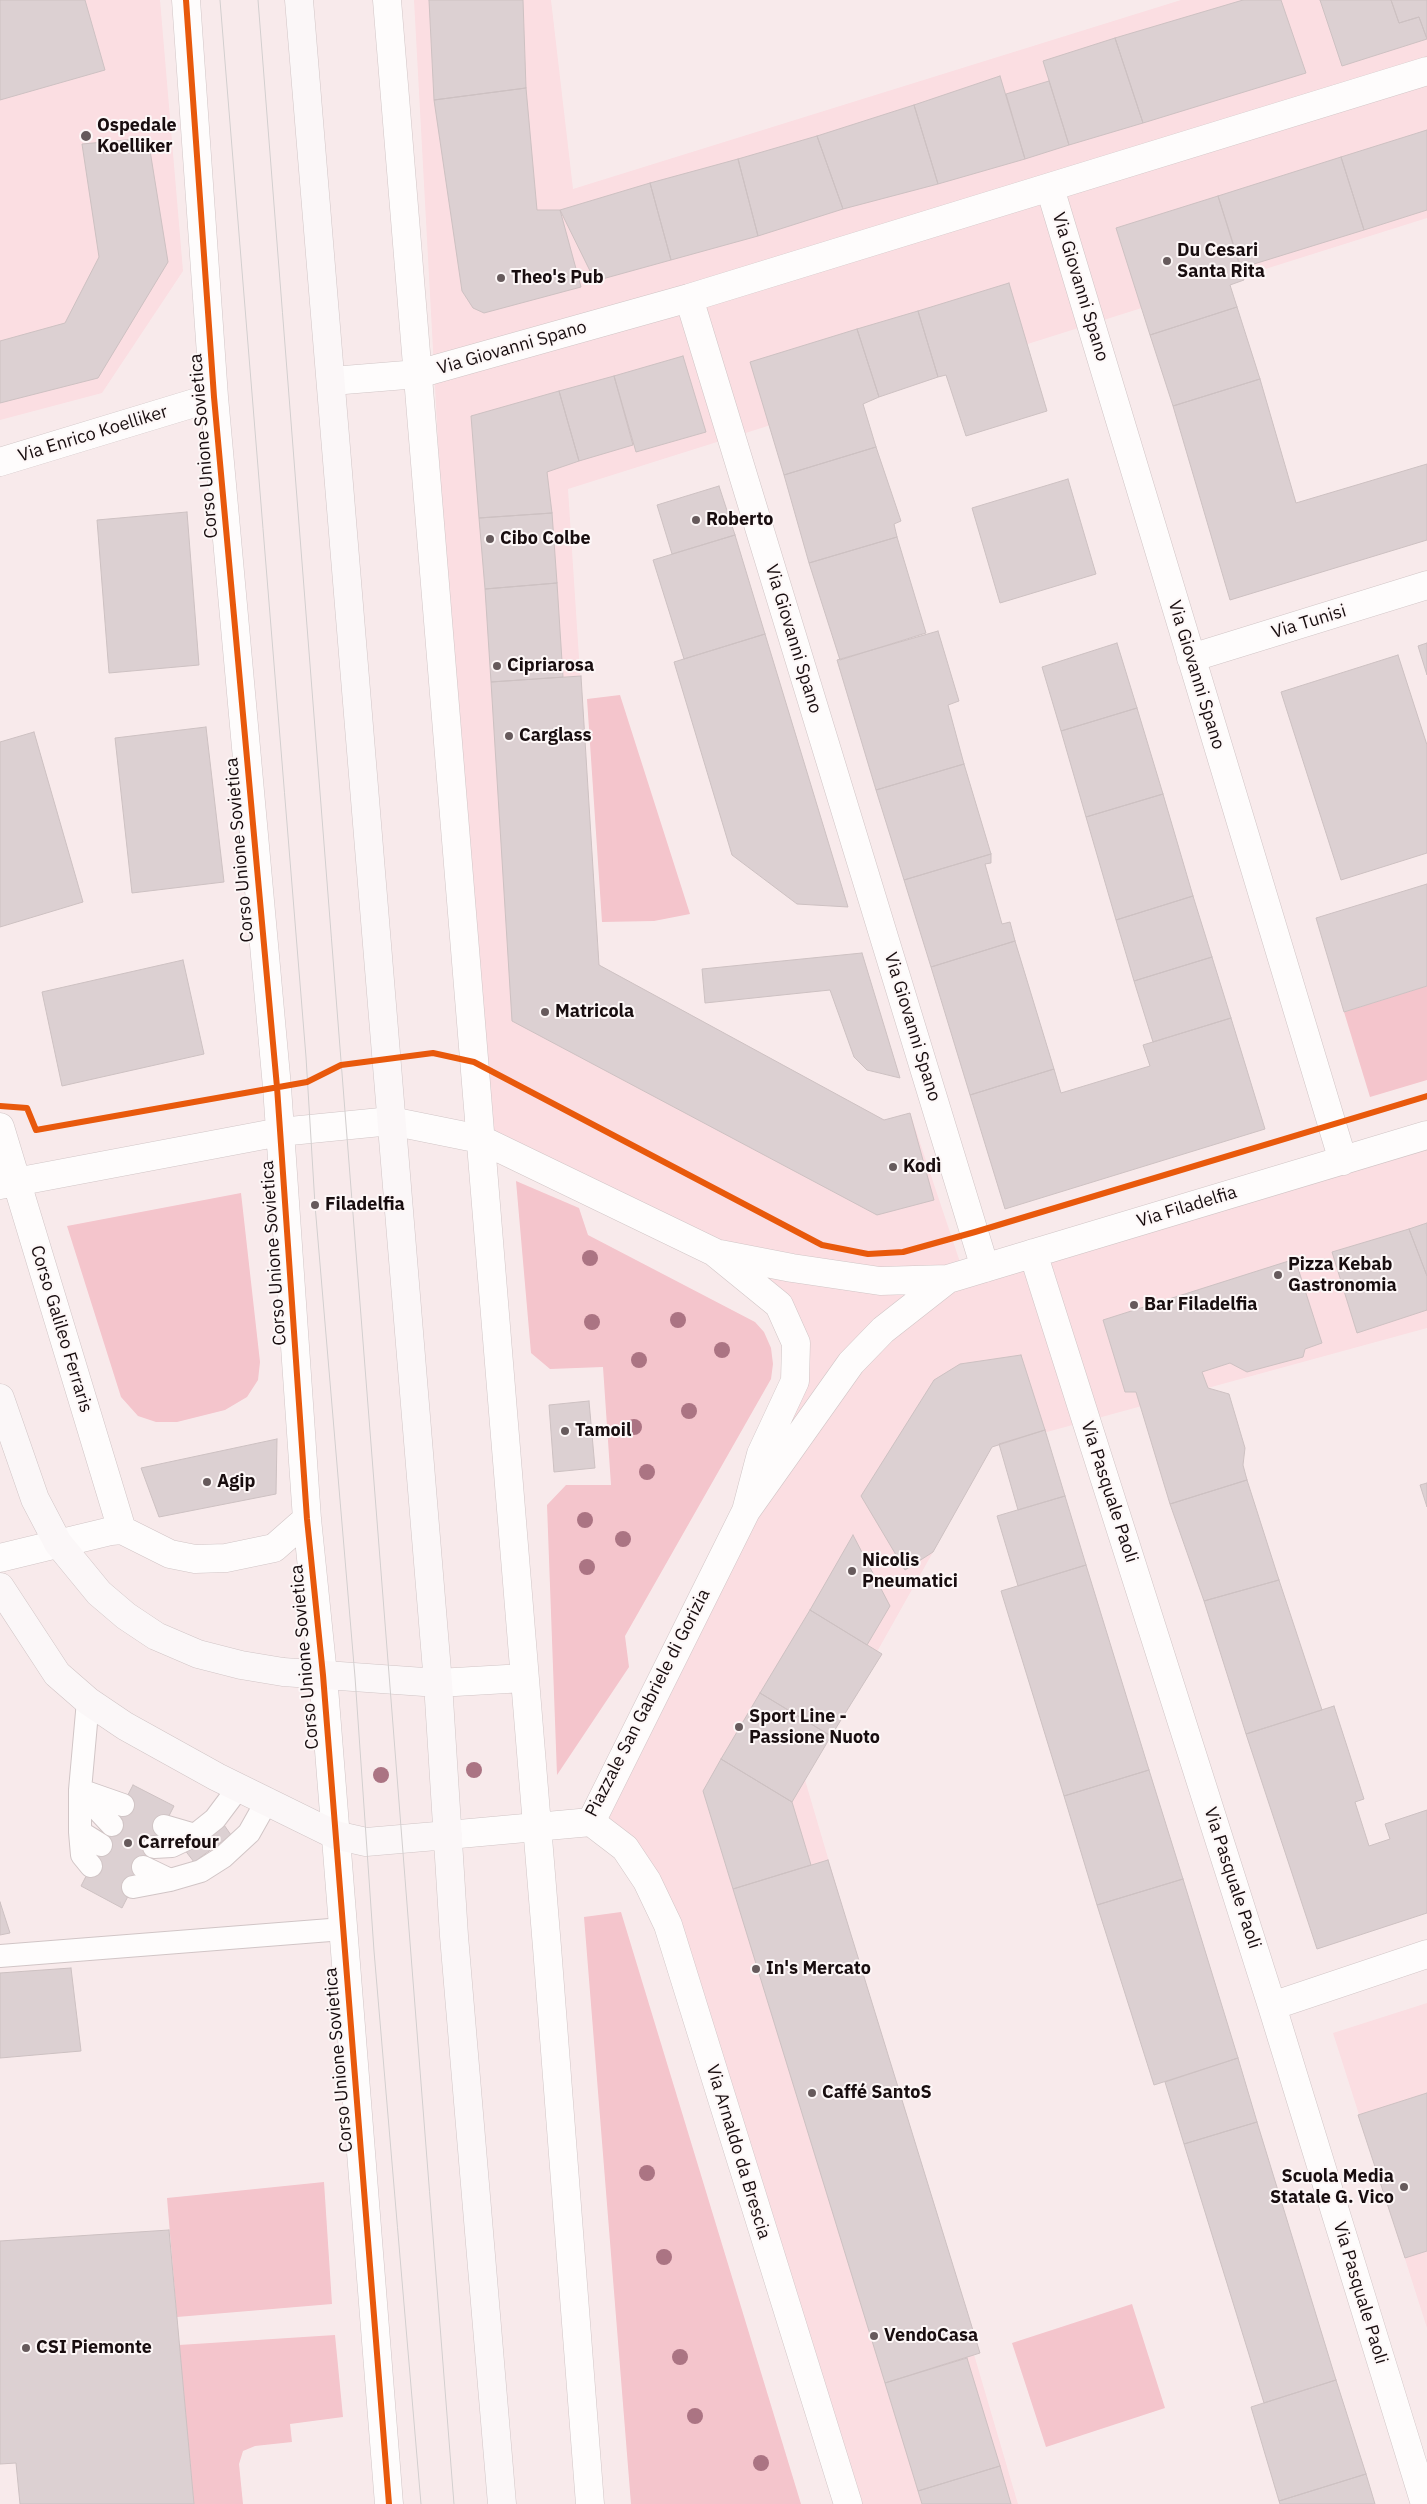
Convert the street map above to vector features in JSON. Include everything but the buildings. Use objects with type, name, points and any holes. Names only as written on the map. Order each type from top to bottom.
[{"type":"main road","points":[[299,0],[332,381],[438,1683],[454,1936],[502,2504]]},
{"type":"main road","points":[[0,1398],[35,1499],[58,1543],[100,1593],[126,1616],[156,1636],[198,1654],[241,1666],[323,1675],[438,1683]]},
{"type":"main road","name":"Piazzale San Gabriele di Gorizia","points":[[0,1587],[58,1674],[88,1701],[125,1726],[239,1787],[336,1835],[366,1842],[448,1835]]},
{"type":"street","name":"Corso Unione Sovietica","points":[[186,0],[214,397],[280,1132],[307,1519],[323,1675],[389,2504]]},
{"type":"street","points":[[387,0],[590,2504]]},
{"type":"street","name":"Via Giovanni Spano","points":[[332,381],[418,374],[689,298],[1427,70]]},
{"type":"street","name":"Via Giovanni Spano","points":[[1050,188],[1190,658],[1343,1160]]},
{"type":"street","name":"Via Giovanni Spano","points":[[689,298],[985,1268]]},
{"type":"street","name":"Via Enrico Koelliker","points":[[0,462],[214,397]]},
{"type":"street","name":"Via Tunisi","points":[[1190,658],[1427,585]]},
{"type":"street","name":"Piazzale San Gabriele di Gorizia","points":[[8,1183],[280,1132],[391,1121],[480,1139],[714,1252],[779,1305],[796,1342],[795,1381],[761,1454],[746,1511]]},
{"type":"street","name":"Corso Galileo Ferraris","points":[[0,1127],[8,1183],[122,1530]]},
{"type":"street","name":"Via Filadelfia","points":[[948,1279],[1427,1135]]},
{"type":"street","name":"Piazzale San Gabriele di Gorizia","points":[[714,1252],[792,1268],[880,1281],[948,1279]]},
{"type":"street","name":"Via Pasquale Paoli","points":[[1033,1253],[1272,2006],[1425,2504]]},
{"type":"street","name":"Piazzale San Gabriele di Gorizia","points":[[448,1835],[590,1822],[746,1511],[851,1363],[883,1330],[948,1279]]},
{"type":"street","points":[[0,1558],[58,1543],[122,1530],[170,1554],[194,1559],[226,1558],[274,1548],[307,1519]]},
{"type":"street","points":[[438,1683],[524,1678]]},
{"type":"street","name":"Via Arnaldo da Brescia","points":[[590,1822],[625,1848],[647,1880],[668,1925],[848,2504]]},
{"type":"street","points":[[1272,2006],[1427,1954]]},
{"type":"lane","points":[[88,1701],[80,1790],[80,1832],[82,1855],[91,1866]]},
{"type":"lane","points":[[154,1847],[172,1846],[194,1835],[214,1819],[239,1787]]},
{"type":"lane","points":[[80,1790],[123,1805]]},
{"type":"lane","points":[[80,1790],[112,1825]]},
{"type":"lane","points":[[133,1887],[170,1880],[201,1871],[223,1858],[249,1833],[267,1801]]},
{"type":"lane","points":[[164,1826],[194,1835]]},
{"type":"lane","points":[[80,1832],[101,1846]]},
{"type":"lane","points":[[143,1867],[170,1880]]},
{"type":"lane","points":[[0,1956],[343,1929]]},
{"type":"shaded area","name":"Ospedale Koelliker","points":[[0,0],[160,0],[183,271],[102,393],[0,420]]},
{"type":"shaded area","points":[[414,0],[551,0],[573,189],[1181,0],[1427,0],[1427,218],[568,489],[599,965],[884,1120],[910,1113],[964,1274],[1427,1135],[1427,1328],[992,1447],[805,1780],[1018,2504],[848,2504],[668,1925],[591,1822],[746,1511],[796,1343],[714,1252],[480,1139],[468,994]]},
{"type":"shaded area","points":[[620,695],[690,914],[654,921],[602,922],[587,699]]},
{"type":"shaded area","points":[[1427,986],[1427,1080],[1370,1097],[1344,1012]]},
{"type":"shaded area","points":[[516,1181],[579,1208],[588,1235],[755,1322],[764,1332],[771,1348],[773,1364],[771,1379],[625,1636],[629,1667],[557,1775],[547,1505],[566,1485],[611,1485],[603,1367],[550,1369],[531,1353]]},
{"type":"shaded area","points":[[241,1193],[260,1362],[258,1380],[247,1397],[225,1410],[177,1422],[156,1422],[138,1416],[121,1397],[67,1226]]},
{"type":"shaded area","points":[[621,1912],[801,2504],[631,2504],[584,1917]]},
{"type":"shaded area","name":"Scuola Media Statale G. Vico","points":[[1427,2003],[1427,2328],[1333,2033]]},
{"type":"shaded area","points":[[324,2182],[332,2304],[177,2317],[167,2198]]},
{"type":"shaded area","points":[[1132,2304],[1165,2408],[1046,2447],[1012,2343]]},
{"type":"shaded area","points":[[335,2335],[343,2417],[290,2424],[292,2442],[255,2446],[243,2451],[239,2464],[243,2504],[194,2504],[179,2345]]},
{"type":"tram line","points":[[220,0],[306,1057],[315,1205],[355,1677],[374,1951],[421,2504]]},
{"type":"tram line","points":[[258,0],[454,2504]]},
{"type":"cycle path","points":[[186,0],[214,397],[277,1087],[307,1519],[323,1675],[389,2504]]},
{"type":"cycle path","points":[[0,1106],[27,1108],[36,1130],[307,1082],[341,1065],[433,1053],[474,1062],[822,1245],[868,1254],[903,1252],[975,1232],[1427,1096]]},
{"type":"place","name":"Ospedale Koelliker","points":[[86,136]]},
{"type":"place","name":"Du Cesari Santa Rita","points":[[1167,261]]},
{"type":"place","name":"Theo's Pub","points":[[501,278]]},
{"type":"place","name":"Roberto","points":[[696,520]]},
{"type":"place","name":"Cibo Colbe","points":[[490,539]]},
{"type":"place","name":"Cipriarosa","points":[[497,666]]},
{"type":"place","name":"Carglass","points":[[509,736]]},
{"type":"place","name":"Matricola","points":[[545,1012]]},
{"type":"place","name":"Kodì","points":[[893,1167]]},
{"type":"place","name":"Filadelfia","points":[[315,1205]]},
{"type":"place","name":"Pizza Kebab Gastronomia","points":[[1278,1275]]},
{"type":"place","name":"Bar Filadelfia","points":[[1134,1305]]},
{"type":"place","name":"Tamoil","points":[[565,1431]]},
{"type":"place","name":"Agip","points":[[207,1482]]},
{"type":"place","name":"Nicolis Pneumatici","points":[[852,1571]]},
{"type":"place","name":"Sport Line - Passione Nuoto","points":[[739,1727]]},
{"type":"place","name":"Carrefour","points":[[128,1843]]},
{"type":"place","name":"In's Mercato","points":[[756,1969]]},
{"type":"place","name":"Caffé SantoS","points":[[812,2093]]},
{"type":"place","name":"Scuola Media Statale G. Vico","points":[[1404,2187]]},
{"type":"place","name":"VendoCasa","points":[[874,2336]]},
{"type":"place","name":"CSI Piemonte","points":[[26,2348]]}]
